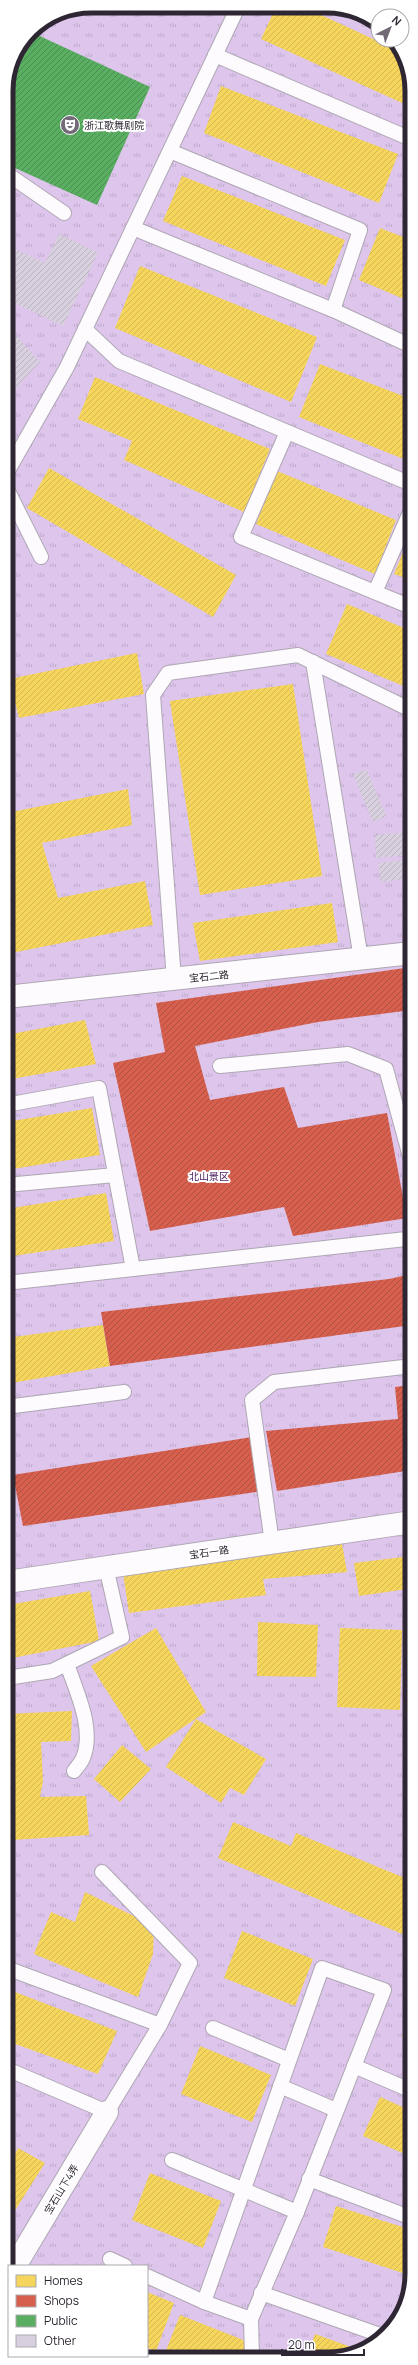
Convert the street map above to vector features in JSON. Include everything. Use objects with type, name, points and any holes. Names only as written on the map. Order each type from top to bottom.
[{"type":"street","name":"宝石二路","points":[[13,996],[405,954]]},
{"type":"street","name":"宝石一路","points":[[13,1581],[405,1523]]},
{"type":"street","name":"宝石山下4弄","points":[[16,2265],[107,2112]]},
{"type":"lane","points":[[13,462],[67,368],[235,13]]},
{"type":"lane","points":[[215,55],[405,136]]},
{"type":"lane","points":[[170,151],[360,230],[333,310]]},
{"type":"lane","points":[[13,178],[64,213]]},
{"type":"lane","points":[[133,228],[333,310],[405,343]]},
{"type":"lane","points":[[85,329],[119,361],[405,481]]},
{"type":"lane","points":[[287,432],[241,537],[405,604]]},
{"type":"lane","points":[[13,501],[41,557]]},
{"type":"lane","points":[[375,592],[405,524]]},
{"type":"lane","points":[[174,980],[153,695],[168,673],[298,655],[405,707]]},
{"type":"lane","points":[[312,662],[361,959]]},
{"type":"lane","points":[[220,1066],[348,1054],[386,1069],[405,1138]]},
{"type":"lane","points":[[13,1105],[99,1088],[133,1269]]},
{"type":"lane","points":[[13,1184],[115,1175]]},
{"type":"lane","points":[[13,1282],[405,1239]]},
{"type":"lane","points":[[272,1543],[252,1400],[274,1382],[405,1367]]},
{"type":"lane","points":[[13,1406],[124,1392]]},
{"type":"lane","points":[[13,1677],[52,1671],[122,1637],[106,1567]]},
{"type":"lane","points":[[67,1664],[82,1710],[87,1737],[83,1758],[74,1771]]},
{"type":"lane","points":[[13,2072],[107,2112],[160,2025],[190,1963],[102,1872]]},
{"type":"lane","points":[[204,2302],[322,1968],[384,1990],[296,2212],[251,2319],[252,2352]]},
{"type":"lane","points":[[13,1970],[160,2025]]},
{"type":"lane","points":[[213,2028],[289,2060]]},
{"type":"lane","points":[[354,2066],[405,2088]]},
{"type":"lane","points":[[280,2086],[336,2110]]},
{"type":"lane","points":[[172,2160],[296,2212]]},
{"type":"lane","points":[[309,2179],[405,2215]]},
{"type":"lane","points":[[110,2259],[123,2265]]},
{"type":"lane","points":[[148,2276],[204,2302],[251,2319]]},
{"type":"lane","points":[[262,2293],[377,2334]]},
{"type":"green space","name":"北山景区","points":[[332,13],[352,17],[370,26],[370,48],[392,48],[401,66],[405,91],[405,2274],[401,2299],[392,2317],[374,2336],[357,2346],[327,2352],[148,2352],[148,2265],[13,2265],[13,86],[19,61],[29,44],[36,36],[57,21],[66,17],[81,14]]},
{"type":"building: Homes","points":[[273,13],[317,13],[370,38],[370,48],[392,48],[401,66],[404,81],[405,104],[261,39]]},
{"type":"building: Homes","points":[[221,86],[398,154],[379,203],[204,133]]},
{"type":"building: Homes","points":[[182,176],[345,240],[326,286],[163,221]]},
{"type":"building: Homes","points":[[380,228],[405,238],[405,299],[359,280]]},
{"type":"building: Homes","points":[[140,266],[317,337],[291,402],[115,328]]},
{"type":"building: Homes","points":[[320,364],[405,397],[405,460],[299,417]]},
{"type":"building: Homes","points":[[95,377],[270,449],[244,512],[124,460],[132,441],[78,419]]},
{"type":"building: Homes","points":[[49,468],[236,575],[213,617],[27,508]]},
{"type":"building: Homes","points":[[277,471],[396,520],[375,574],[256,524]]},
{"type":"building: Homes","points":[[405,547],[405,578],[394,574]]},
{"type":"building: Homes","points":[[347,604],[405,628],[405,687],[326,654]]},
{"type":"building: Homes","points":[[137,653],[144,694],[19,718],[13,695],[13,678]]},
{"type":"building: Homes","points":[[293,684],[322,876],[200,895],[170,701]]},
{"type":"building: Homes","points":[[128,789],[132,825],[42,843],[58,898],[145,881],[153,925],[13,953],[13,907],[15,907],[13,900],[13,812]]},
{"type":"building: Homes","points":[[332,903],[338,942],[200,961],[193,923]]},
{"type":"building: Homes","points":[[85,1020],[96,1064],[13,1079],[13,1034]]},
{"type":"building: Homes","points":[[92,1108],[100,1155],[13,1169],[13,1121]]},
{"type":"building: Homes","points":[[106,1193],[114,1241],[13,1256],[13,1208]]},
{"type":"building: Homes","points":[[103,1325],[110,1366],[13,1383],[13,1337]]},
{"type":"building: Homes","points":[[342,1544],[347,1572],[263,1579],[266,1595],[129,1613],[123,1573]]},
{"type":"building: Homes","points":[[403,1557],[405,1589],[359,1596],[354,1563]]},
{"type":"building: Homes","points":[[90,1591],[99,1641],[13,1658],[13,1604]]},
{"type":"building: Homes","points":[[258,1622],[318,1625],[316,1677],[257,1676]]},
{"type":"building: Homes","points":[[156,1628],[206,1712],[146,1752],[91,1666]]},
{"type":"building: Homes","points":[[340,1628],[402,1630],[400,1710],[337,1707]]},
{"type":"building: Homes","points":[[72,1711],[71,1741],[41,1742],[43,1781],[40,1797],[86,1796],[89,1835],[13,1840],[13,1714]]},
{"type":"building: Homes","points":[[196,1719],[266,1759],[244,1795],[230,1788],[221,1803],[166,1767]]},
{"type":"building: Homes","points":[[122,1745],[151,1769],[120,1802],[94,1779]]},
{"type":"building: Homes","points":[[233,1822],[291,1846],[296,1833],[405,1878],[405,1935],[218,1858]]},
{"type":"building: Homes","points":[[85,1892],[154,1926],[153,1954],[138,1997],[34,1954],[51,1912],[75,1922]]},
{"type":"building: Homes","points":[[242,1931],[313,1959],[295,2006],[224,1978]]},
{"type":"building: Homes","points":[[13,1991],[117,2031],[98,2074],[13,2043]]},
{"type":"building: Homes","points":[[405,2030],[405,2038],[402,2037]]},
{"type":"building: Homes","points":[[200,2046],[271,2075],[252,2122],[181,2094]]},
{"type":"building: Homes","points":[[380,2097],[405,2108],[405,2154],[363,2136]]},
{"type":"building: Homes","points":[[18,2148],[45,2163],[13,2214],[13,2158]]},
{"type":"building: Homes","points":[[150,2173],[221,2201],[203,2248],[132,2220]]},
{"type":"building: Homes","points":[[336,2206],[405,2228],[405,2274],[323,2247]]},
{"type":"building: Homes","points":[[148,2292],[174,2303],[156,2351],[148,2348]]},
{"type":"building: Homes","points":[[180,2315],[251,2343],[247,2352],[165,2352]]},
{"type":"building: Homes","points":[[315,2334],[352,2347],[337,2351],[308,2352]]},
{"type":"building: Shops","points":[[405,968],[405,1011],[318,1022],[195,1046],[210,1100],[284,1087],[298,1128],[387,1113],[405,1208],[405,1218],[293,1236],[284,1207],[150,1231],[113,1063],[165,1052],[156,1003]]},
{"type":"building: Shops","points":[[405,1276],[405,1326],[110,1366],[101,1312],[389,1279]]},
{"type":"building: Shops","points":[[405,1386],[405,1471],[277,1491],[266,1431],[398,1419],[395,1387]]},
{"type":"building: Shops","points":[[252,1437],[263,1491],[23,1526],[13,1475]]},
{"type":"building: Public","name":"浙江歌舞剧院","points":[[37,35],[150,87],[97,205],[13,167],[13,86],[19,61],[29,44]]},
{"type":"building: Other","points":[[59,234],[98,253],[63,326],[13,302],[13,248],[45,263]]},
{"type":"building: Other","points":[[13,332],[40,362],[13,391]]},
{"type":"building: Other","points":[[367,770],[386,816],[373,822],[353,774]]},
{"type":"building: Other","points":[[405,833],[405,856],[376,858],[375,835]]},
{"type":"building: Other","points":[[405,860],[405,879],[381,882],[378,863]]},
{"type":"place","name":"浙江歌舞剧院","points":[[70,125]]}]
